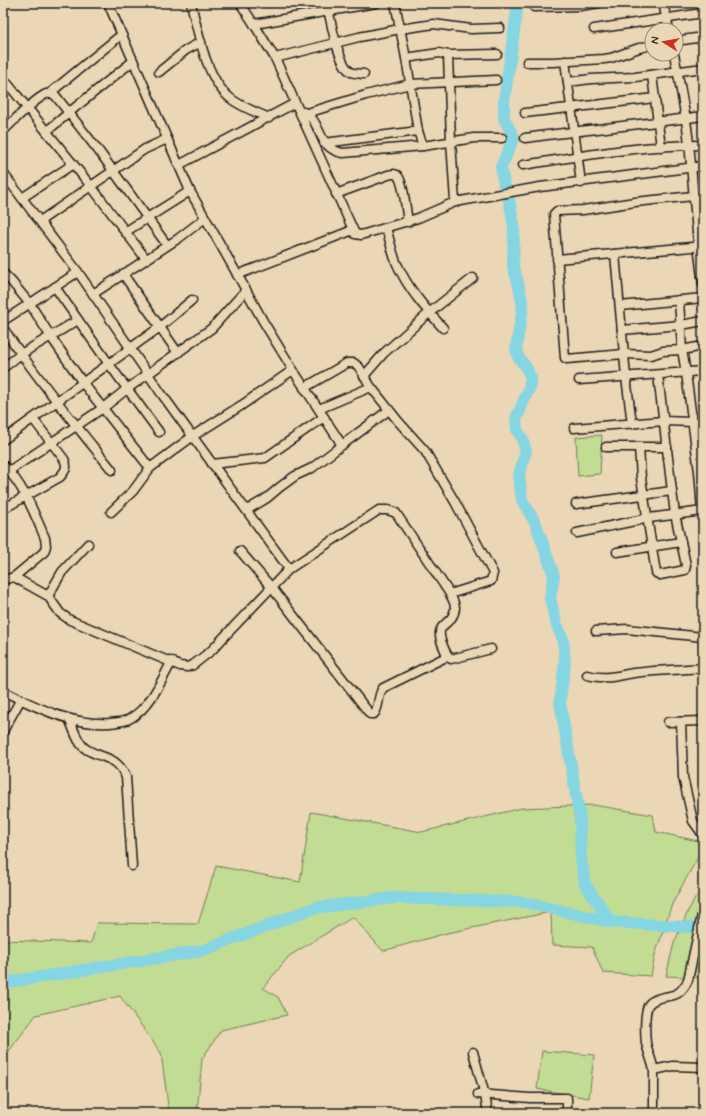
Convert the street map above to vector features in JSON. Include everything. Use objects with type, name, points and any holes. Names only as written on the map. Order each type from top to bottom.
[{"type":"street","points":[[108,3],[190,191],[263,322],[342,445]]},
{"type":"street","points":[[191,3],[204,56],[219,88],[236,103],[269,118]]},
{"type":"street","points":[[240,3],[275,58],[355,234],[361,235],[408,222],[455,202],[540,187],[703,166]]},
{"type":"street","points":[[254,24],[328,7],[376,3]]},
{"type":"street","points":[[395,3],[418,131],[423,146]]},
{"type":"street","points":[[534,7],[580,6],[599,3]]},
{"type":"street","points":[[664,3],[667,22]]},
{"type":"street","points":[[328,7],[336,43],[344,65],[352,72],[364,74]]},
{"type":"street","points":[[594,29],[623,26],[648,20],[703,13]]},
{"type":"street","points":[[275,58],[400,29],[434,24],[471,29],[500,28]]},
{"type":"street","points":[[3,131],[28,108],[46,94],[50,94],[121,35]]},
{"type":"street","points":[[684,40],[703,37]]},
{"type":"street","points":[[159,72],[186,50],[201,42]]},
{"type":"street","points":[[528,62],[611,58],[644,47]]},
{"type":"street","points":[[406,58],[439,53],[448,56],[498,54]]},
{"type":"street","points":[[448,56],[455,202]]},
{"type":"street","points":[[565,60],[581,182]]},
{"type":"street","points":[[47,131],[133,61]]},
{"type":"street","points":[[675,62],[686,118],[691,168],[699,195],[703,284]]},
{"type":"street","points":[[568,82],[652,75],[703,68]]},
{"type":"street","points":[[652,75],[661,147]]},
{"type":"street","points":[[3,78],[91,186],[146,259]]},
{"type":"street","points":[[307,113],[366,95],[410,84],[496,80]]},
{"type":"street","points":[[50,94],[55,95],[114,171],[167,245]]},
{"type":"street","points":[[525,113],[655,98]]},
{"type":"street","points":[[179,165],[269,118],[297,106]]},
{"type":"street","points":[[297,106],[311,117],[324,143],[332,150],[343,153],[423,146],[474,138],[502,138]]},
{"type":"street","points":[[525,138],[703,116]]},
{"type":"street","points":[[324,143],[418,131]]},
{"type":"street","points":[[40,221],[145,149],[167,139]]},
{"type":"street","points":[[523,165],[610,152],[703,144]]},
{"type":"street","points":[[22,198],[73,164]]},
{"type":"street","points":[[3,173],[78,272],[212,464],[290,569]]},
{"type":"street","points":[[336,194],[388,174],[394,174],[398,176],[401,184],[408,222]]},
{"type":"street","points":[[125,232],[190,191]]},
{"type":"street","points":[[699,195],[635,202],[583,210],[554,212],[565,358],[569,360],[624,354],[643,356],[663,351],[682,350],[703,346]]},
{"type":"street","points":[[92,294],[205,218]]},
{"type":"street","points":[[386,228],[397,264],[410,287],[422,305],[443,328]]},
{"type":"street","points":[[237,274],[352,230]]},
{"type":"street","points":[[557,259],[701,246]]},
{"type":"street","points":[[615,254],[626,377],[632,424]]},
{"type":"street","points":[[3,321],[78,272]]},
{"type":"street","points":[[3,273],[30,304],[83,383],[150,468]]},
{"type":"street","points":[[123,274],[178,353]]},
{"type":"street","points":[[364,376],[384,352],[429,313],[474,278]]},
{"type":"street","points":[[55,287],[159,432]]},
{"type":"street","points":[[3,580],[14,577],[44,552],[46,546],[45,538],[27,496],[6,468],[51,443],[77,426],[212,328],[246,290]]},
{"type":"street","points":[[620,306],[703,298]]},
{"type":"street","points":[[3,440],[160,327],[192,300]]},
{"type":"street","points":[[577,533],[649,518],[703,511],[693,422],[682,350],[679,300]]},
{"type":"street","points":[[3,368],[21,354],[78,320]]},
{"type":"street","points":[[622,330],[680,325],[703,321]]},
{"type":"street","points":[[3,328],[57,402],[112,470]]},
{"type":"street","points":[[304,388],[347,363],[354,363],[359,367],[371,387],[389,410],[425,451],[452,496],[493,573],[491,581],[450,594]]},
{"type":"street","points":[[111,512],[133,491],[150,468],[193,436],[293,370]]},
{"type":"street","points":[[579,380],[703,371]]},
{"type":"street","points":[[639,447],[641,478],[649,518],[656,573],[658,575],[677,573],[685,570],[686,565],[675,514],[658,375]]},
{"type":"street","points":[[319,409],[371,387]]},
{"type":"street","points":[[247,510],[268,498],[295,476],[312,468],[389,410]]},
{"type":"street","points":[[212,464],[265,458],[324,418]]},
{"type":"street","points":[[3,509],[60,477],[66,470],[67,465],[64,459],[33,419]]},
{"type":"street","points":[[574,428],[664,421],[703,421]]},
{"type":"street","points":[[606,447],[667,447]]},
{"type":"street","points":[[576,504],[672,491]]},
{"type":"street","points":[[14,577],[48,596],[60,613],[70,620],[172,661],[180,666],[187,667],[193,665],[212,650],[290,569],[379,510],[388,510],[396,513],[450,594],[454,603],[455,609],[451,617],[440,629],[439,634],[448,656],[452,659],[491,648]]},
{"type":"street","points":[[617,552],[681,542]]},
{"type":"street","points":[[48,596],[62,572],[88,544]]},
{"type":"street","points":[[240,551],[272,588],[370,714],[374,714],[376,711],[380,692],[383,688],[448,656]]},
{"type":"street","points":[[596,631],[627,629],[703,637]]},
{"type":"street","points":[[3,691],[69,719],[99,724],[121,722],[131,718],[143,707],[155,692],[172,661]]},
{"type":"street","points":[[587,675],[602,678],[632,673],[703,668]]},
{"type":"street","points":[[3,731],[21,699]]},
{"type":"street","points":[[69,719],[80,743],[86,749],[117,763],[126,777],[132,866]]},
{"type":"street","points":[[668,722],[703,721]]},
{"type":"street","points":[[681,722],[683,777],[693,821],[703,835]]},
{"type":"street","points":[[654,1113],[654,1070],[646,1042],[646,1013],[650,1002],[677,994],[685,987],[688,980],[703,910]]},
{"type":"street","points":[[473,1052],[482,1095],[488,1113]]},
{"type":"street","points":[[654,1070],[673,1066],[703,1066]]},
{"type":"street","points":[[482,1095],[530,1098],[567,1098],[567,1113]]},
{"type":"green space","points":[[602,435],[600,474],[578,476],[576,437]]},
{"type":"green space","points":[[593,805],[653,815],[656,832],[703,842],[703,848],[672,904],[655,955],[651,976],[603,973],[592,947],[552,945],[551,912],[447,933],[383,951],[353,917],[289,956],[263,988],[278,997],[287,1015],[221,1030],[202,1059],[197,1113],[169,1113],[161,1053],[120,996],[36,1015],[3,1059],[3,940],[91,943],[97,923],[198,924],[216,866],[300,882],[311,812],[422,832],[522,808]]},
{"type":"green space","points":[[703,885],[703,978],[666,976],[674,943],[689,909]]},
{"type":"green space","points":[[542,1051],[594,1055],[589,1098],[537,1089]]},
{"type":"waterway","points":[[505,190],[501,167],[514,138],[504,118],[504,102],[518,3]]},
{"type":"waterway","points":[[509,199],[514,225],[513,267],[523,306],[516,348],[518,357],[526,367],[531,378],[529,389],[516,419],[517,430],[522,438],[526,451],[519,475],[522,500],[536,524],[554,576],[550,598],[556,623],[563,639],[565,661],[560,702],[580,818],[581,858],[585,884],[611,922]]},
{"type":"waterway","points":[[3,983],[201,951],[314,908],[393,898],[523,902],[611,922],[703,928]]}]
